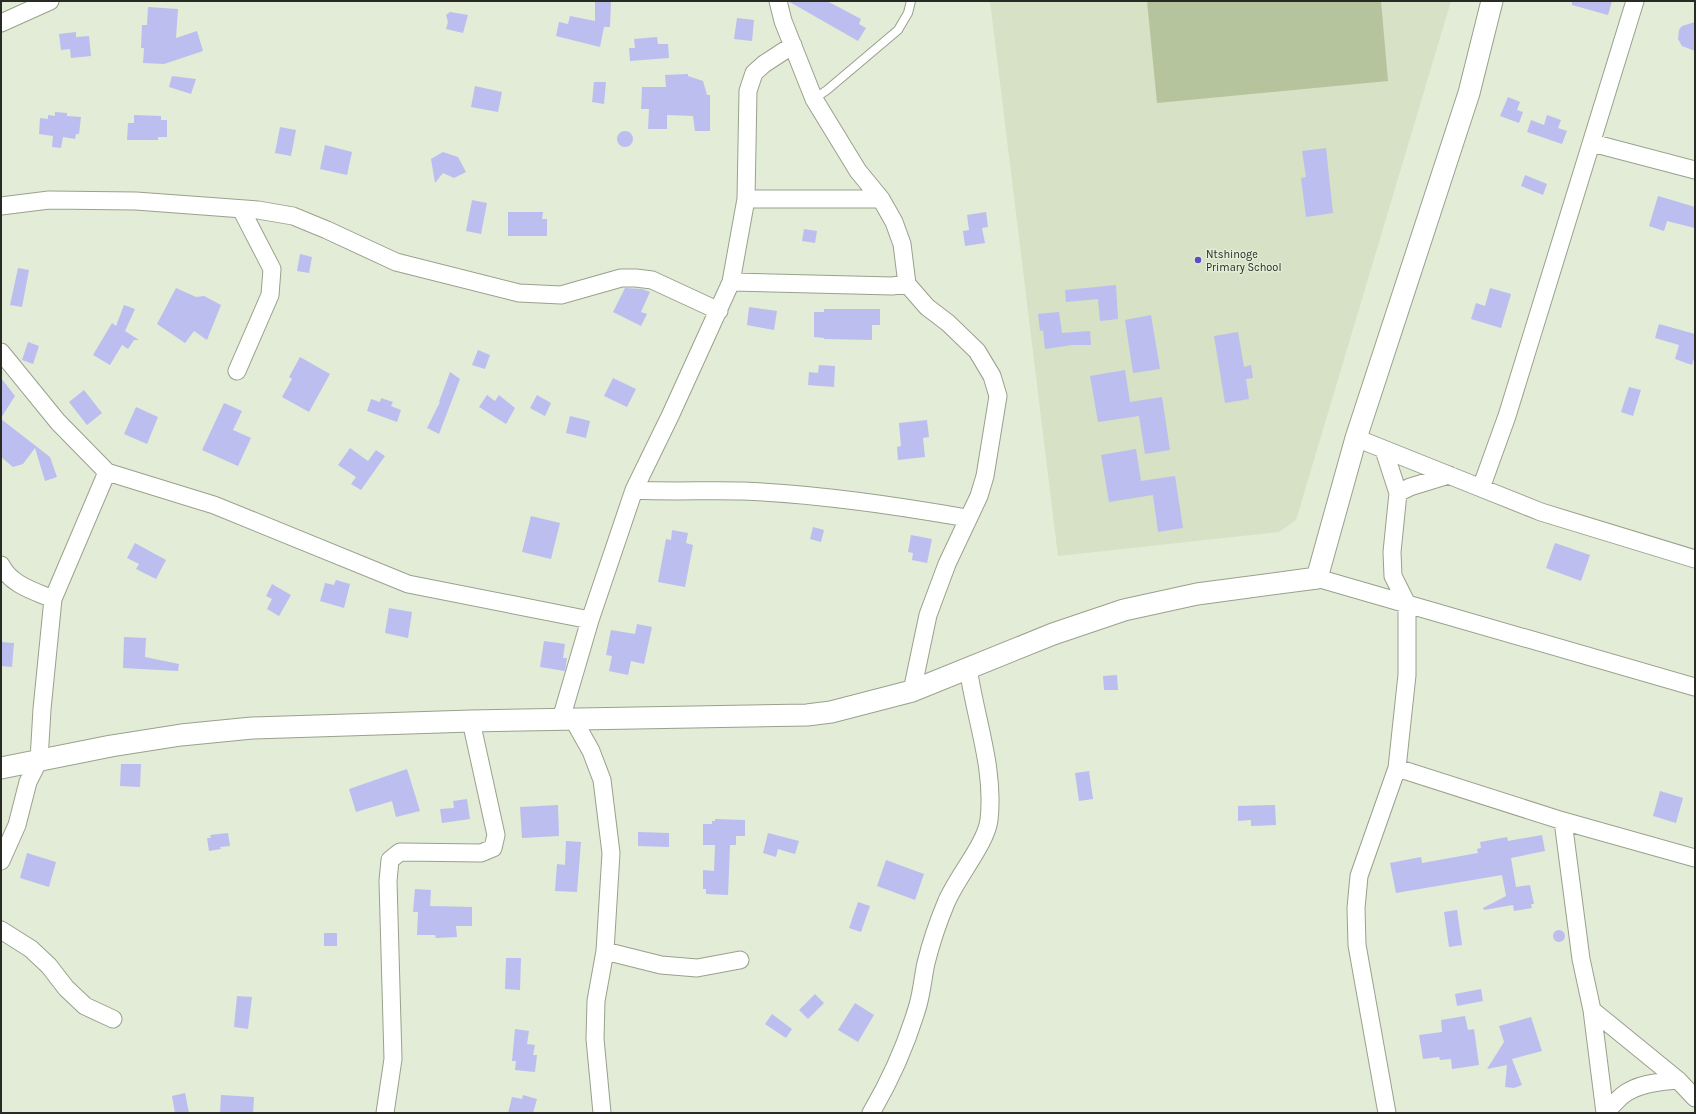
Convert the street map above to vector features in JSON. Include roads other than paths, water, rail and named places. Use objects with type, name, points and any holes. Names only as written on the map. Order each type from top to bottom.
[{"type":"street","points":[[1,22],[50,1]]},
{"type":"street","points":[[778,1],[814,99],[858,171],[881,199],[894,222],[902,244],[907,284],[927,307],[948,323],[977,350],[992,376],[998,396],[985,476],[979,496],[967,518],[928,615],[912,691]]},
{"type":"street","points":[[1317,578],[1356,438],[1469,93],[1492,1]]},
{"type":"street","points":[[1481,488],[1507,416],[1635,1]]},
{"type":"street","points":[[602,1113],[595,1039],[596,1001],[606,952],[611,853],[602,780],[591,752],[567,719],[590,620],[634,490],[719,311],[731,282],[746,199],[748,91],[754,73],[764,64],[793,45]]},
{"type":"street","points":[[1592,143],[1695,170]]},
{"type":"street","points":[[746,199],[881,199]]},
{"type":"street","points":[[1,206],[49,200],[136,201],[258,210],[293,216],[396,262],[520,293],[561,295],[621,278],[636,278],[652,280],[719,311]]},
{"type":"street","points":[[237,371],[270,295],[272,269],[241,209]]},
{"type":"street","points":[[731,282],[892,286],[907,284]]},
{"type":"street","points":[[1,352],[58,422],[107,472],[214,505],[408,584],[590,620]]},
{"type":"street","points":[[1356,438],[1541,512],[1695,559]]},
{"type":"street","points":[[1384,450],[1398,493],[1392,552],[1393,576],[1407,604],[1407,675],[1397,768],[1359,876],[1356,908],[1357,945],[1387,1113]]},
{"type":"street","points":[[1,861],[17,826],[28,782],[39,760],[42,709],[53,599],[107,472]]},
{"type":"street","points":[[1398,493],[1410,487],[1449,475]]},
{"type":"street","points":[[634,490],[743,491],[820,497],[883,503],[967,518]]},
{"type":"street","points":[[1,565],[4,571],[18,584],[53,599]]},
{"type":"street","points":[[1,768],[181,735],[252,728],[471,721],[807,715],[831,712],[912,691],[968,667],[1053,634],[1124,610],[1197,594],[1317,578],[1695,687]]},
{"type":"street","points":[[871,1113],[904,1048],[918,1005],[926,964],[946,902],[975,852],[988,822],[991,793],[988,769],[973,702],[968,667]]},
{"type":"street","points":[[385,1113],[394,1059],[388,881],[390,860],[400,852],[481,853],[493,848],[496,835],[471,721]]},
{"type":"street","points":[[1397,768],[1563,821],[1695,858]]},
{"type":"street","points":[[1563,821],[1581,959],[1592,1010],[1605,1113]]},
{"type":"street","points":[[1,930],[31,949],[49,966],[66,988],[85,1006],[113,1019]]},
{"type":"street","points":[[606,952],[661,965],[697,968],[740,960]]},
{"type":"street","points":[[1592,1010],[1678,1080],[1695,1098]]},
{"type":"street","points":[[1605,1113],[1624,1094],[1636,1088],[1651,1083],[1678,1080]]},
{"type":"lane","points":[[814,99],[898,30],[908,13],[911,1]]},
{"type":"place","name":"Ntshinoge Primary School","points":[[1198,260]]}]
